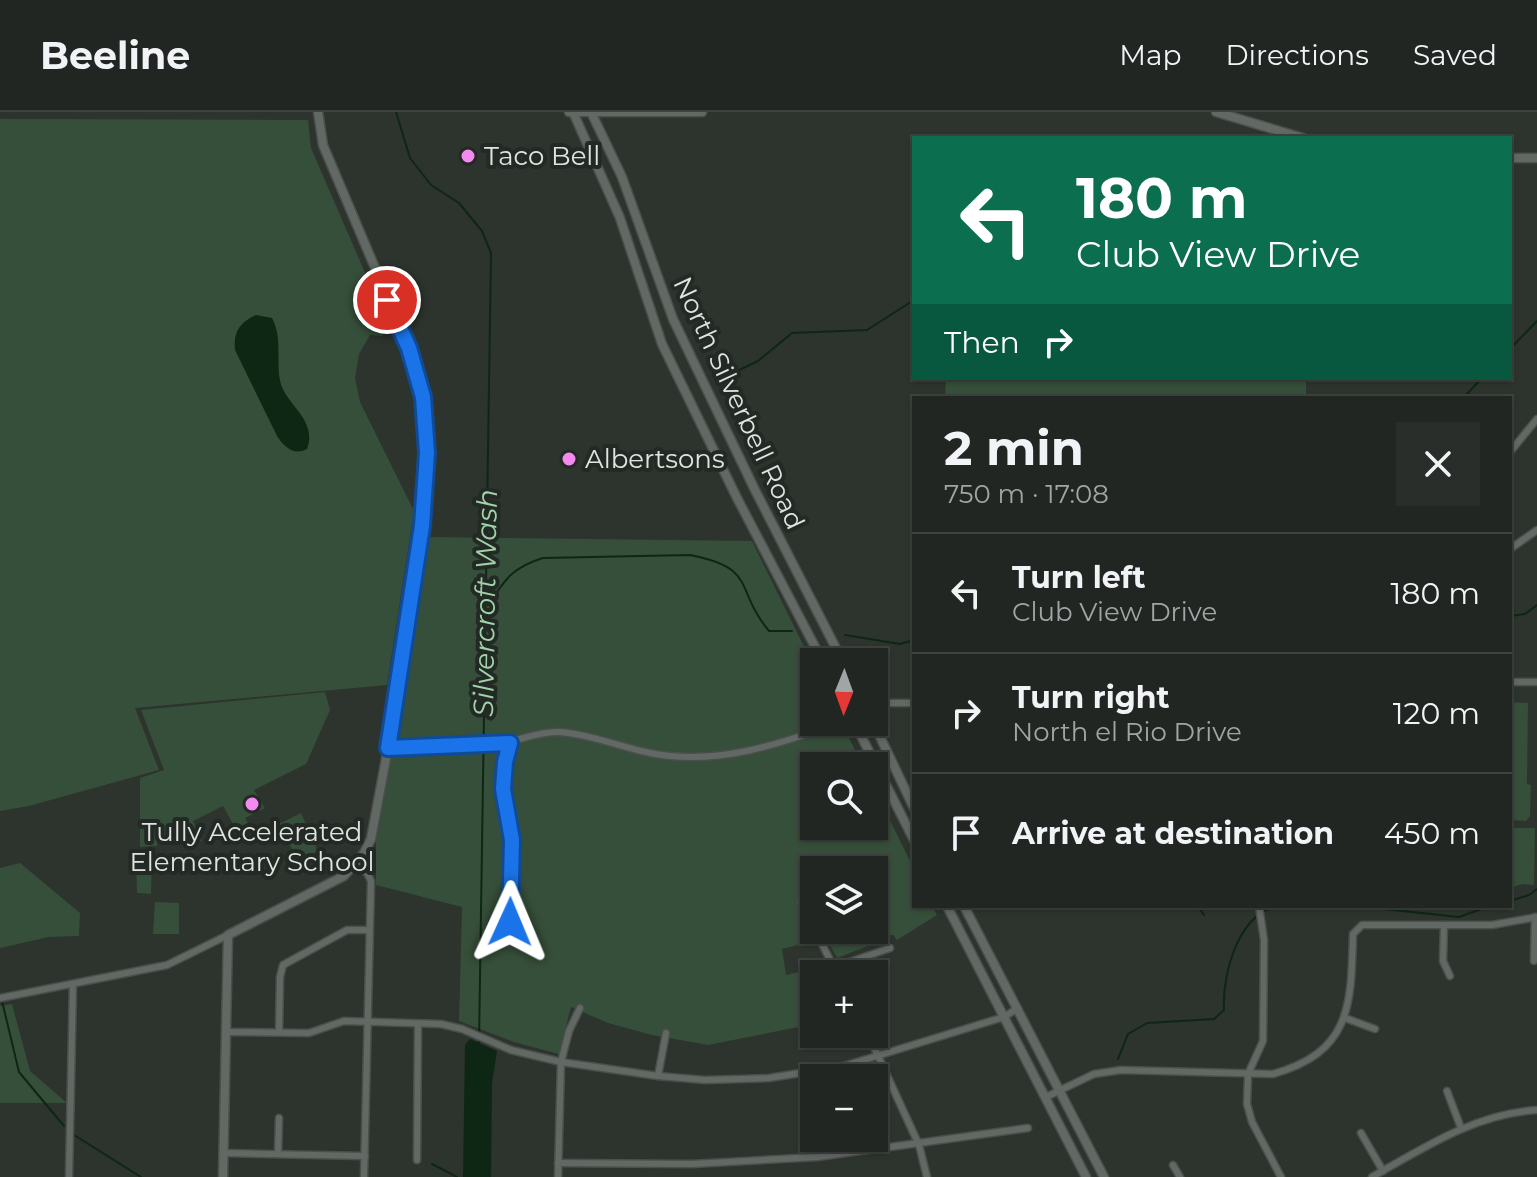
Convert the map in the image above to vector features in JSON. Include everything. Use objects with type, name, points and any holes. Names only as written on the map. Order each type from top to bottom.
[{"type":"main road","points":[[223,1177],[228,935],[344,876],[355,865],[371,839],[422,526],[427,453],[423,397],[409,348],[323,145],[318,112]]},
{"type":"main road","points":[[571,112],[702,112]]},
{"type":"main road","name":"North Silverbell Road","points":[[571,112],[620,218],[662,344],[737,498],[816,648]]},
{"type":"main road","points":[[1216,112],[1296,136]]},
{"type":"main road","name":"North Silverbell Road","points":[[591,113],[622,177],[673,319],[836,648]]},
{"type":"main road","points":[[1512,158],[1537,158]]},
{"type":"main road","points":[[861,736],[912,836]]},
{"type":"main road","points":[[880,736],[910,792],[892,797]]},
{"type":"main road","points":[[948,908],[1086,1177]]},
{"type":"main road","points":[[965,908],[1104,1177]]},
{"type":"street","points":[[1512,450],[1537,419]]},
{"type":"street","points":[[1512,548],[1537,530]]},
{"type":"street","points":[[1512,682],[1537,682]]},
{"type":"street","points":[[888,703],[912,703]]},
{"type":"street","points":[[388,748],[510,743],[534,733],[563,732],[653,754],[696,757],[740,753],[800,734]]},
{"type":"street","points":[[510,743],[503,789],[512,840],[510,922]]},
{"type":"street","points":[[355,865],[367,873],[371,881],[364,1177]]},
{"type":"street","points":[[1259,908],[1264,940],[1263,1041],[1248,1074],[1247,1104],[1252,1122],[1280,1174],[1269,1177]]},
{"type":"street","points":[[1046,1097],[1094,1074],[1121,1070],[1273,1074],[1297,1067],[1316,1055],[1333,1038],[1345,1018],[1352,992],[1353,934],[1358,927],[1367,923],[1492,925],[1536,917],[1534,961]]},
{"type":"street","points":[[1444,925],[1443,961],[1450,976]]},
{"type":"street","points":[[279,1032],[283,965],[347,930],[369,930]]},
{"type":"street","points":[[0,998],[167,965],[228,935]]},
{"type":"street","points":[[862,960],[890,948]]},
{"type":"street","points":[[69,1177],[73,984]]},
{"type":"street","points":[[558,1177],[561,1062],[569,1031],[580,1008]]},
{"type":"street","points":[[226,1032],[309,1033],[344,1021],[441,1024],[470,1032],[511,1050],[561,1062],[705,1080],[769,1078],[844,1066],[1004,1017],[1018,1008]]},
{"type":"street","points":[[1345,1018],[1375,1029]]},
{"type":"street","points":[[417,1160],[418,1024]]},
{"type":"street","points":[[658,1076],[666,1033]]},
{"type":"street","points":[[875,1048],[919,1145],[927,1177]]},
{"type":"street","points":[[1447,1091],[1461,1128]]},
{"type":"street","points":[[1372,1177],[1425,1145],[1461,1128],[1521,1111],[1537,1110]]},
{"type":"street","points":[[278,1154],[279,1118]]},
{"type":"street","points":[[558,1163],[692,1164],[817,1157],[1028,1128]]},
{"type":"street","points":[[1361,1133],[1383,1171]]},
{"type":"street","points":[[224,1153],[365,1156]]},
{"type":"street","points":[[1173,1165],[1180,1177]]},
{"type":"shaded area","points":[[0,119],[308,120],[311,148],[389,328],[382,336],[370,335],[359,354],[355,378],[360,402],[414,511],[387,685],[135,708],[159,770],[0,811]]},
{"type":"shaded area","points":[[256,315],[272,318],[276,326],[282,387],[309,431],[307,449],[302,451],[290,449],[277,436],[235,350],[239,328]]},
{"type":"shaded area","points":[[946,380],[1306,380],[1306,396],[945,396]]},
{"type":"shaded area","points":[[427,537],[752,541],[805,648],[800,648],[800,736],[848,736],[856,752],[800,752],[800,840],[888,840],[888,816],[912,865],[912,908],[933,908],[937,915],[897,940],[893,935],[888,935],[888,856],[800,856],[802,944],[782,949],[786,975],[800,972],[800,1027],[708,1045],[608,1023],[571,1007],[559,1054],[514,1042],[459,1021],[462,907],[376,885],[376,842]]},
{"type":"shaded area","points":[[325,692],[330,710],[306,764],[254,790],[265,808],[245,818],[250,827],[237,831],[223,806],[193,821],[202,841],[158,841],[157,846],[140,847],[140,778],[164,770],[141,710]]},
{"type":"shaded area","points":[[1512,702],[1528,703],[1527,784],[1531,785],[1530,816],[1526,821],[1512,820]]},
{"type":"shaded area","points":[[301,813],[318,851],[298,861],[279,824]]},
{"type":"shaded area","points":[[1512,828],[1535,828],[1534,885],[1512,887]]},
{"type":"shaded area","points":[[136,851],[152,851],[151,894],[137,893]]},
{"type":"shaded area","points":[[20,863],[80,913],[79,936],[49,937],[0,948],[0,868]]},
{"type":"shaded area","points":[[155,902],[179,903],[179,934],[153,934]]},
{"type":"shaded area","points":[[829,944],[873,944],[837,958]]},
{"type":"shaded area","points":[[12,1004],[30,1071],[67,1103],[0,1103],[0,1006]]},
{"type":"shaded area","points":[[470,1039],[497,1051],[492,1083],[491,1177],[463,1177],[465,1045]]},
{"type":"waterway","name":"Silvercroft Wash","points":[[396,112],[410,158],[431,185],[459,203],[482,231],[491,253],[479,1044]]},
{"type":"waterway","points":[[709,364],[717,361],[733,373],[758,361],[792,333],[867,330],[912,301]]},
{"type":"waterway","points":[[1512,347],[1537,321]]},
{"type":"waterway","points":[[1465,396],[1480,380]]},
{"type":"waterway","points":[[488,605],[511,575],[524,565],[543,558],[690,555],[726,566],[736,574],[769,631],[792,631]]},
{"type":"waterway","points":[[1512,616],[1525,614],[1537,605]]},
{"type":"waterway","points":[[845,635],[900,644],[912,641]]},
{"type":"waterway","points":[[1512,900],[1537,889]]},
{"type":"waterway","points":[[1199,908],[1204,915]]},
{"type":"waterway","points":[[1118,1059],[1128,1034],[1147,1023],[1214,1019],[1224,1010],[1226,979],[1236,946],[1255,918],[1274,908]]},
{"type":"waterway","points":[[1375,908],[1459,917],[1484,908]]},
{"type":"waterway","points":[[2,1001],[19,1072],[64,1126]]},
{"type":"waterway","points":[[74,1135],[141,1177]]},
{"type":"waterway","points":[[432,1164],[457,1177]]},
{"type":"place","name":"Taco Bell","points":[[468,156]]},
{"type":"place","name":"Albertsons","points":[[569,459]]},
{"type":"place","name":"Tully Accelerated Elementary School","points":[[252,804]]},
{"type":"route","points":[[387,300],[409,348],[423,397],[427,453],[422,526],[388,748],[510,743],[503,789],[512,840],[510,922]]}]
